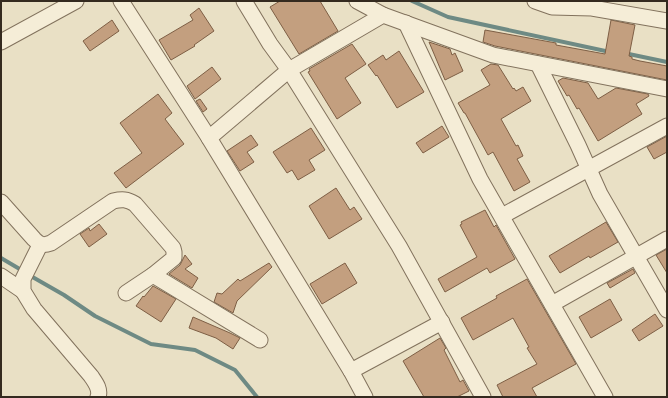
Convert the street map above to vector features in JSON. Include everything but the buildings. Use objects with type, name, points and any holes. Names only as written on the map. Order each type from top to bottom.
[{"type":"street","points":[[1,42],[76,1]]},
{"type":"street","points":[[121,1],[209,138],[351,371],[365,397]]},
{"type":"street","points":[[244,1],[399,246],[483,397]]},
{"type":"street","points":[[357,1],[383,16],[493,55],[667,89]]},
{"type":"street","points":[[535,1],[552,7],[592,8],[667,22]]},
{"type":"street","points":[[209,138],[289,70],[383,16]]},
{"type":"street","points":[[406,23],[480,178],[605,397]]},
{"type":"street","points":[[538,64],[589,168],[600,194],[667,310]]},
{"type":"street","points":[[502,216],[667,126]]},
{"type":"street","points":[[40,245],[51,243],[113,201],[122,199],[128,200],[140,209],[174,252],[174,258],[153,275],[126,293]]},
{"type":"street","points":[[1,202],[40,245]]},
{"type":"street","points":[[552,304],[667,239]]},
{"type":"street","points":[[23,285],[40,245]]},
{"type":"street","points":[[153,275],[260,340]]},
{"type":"street","points":[[1,276],[23,285],[34,309],[91,376],[97,385],[99,394],[98,397]]},
{"type":"street","points":[[351,371],[442,322]]},
{"type":"waterway","points":[[412,1],[448,17],[610,52]]},
{"type":"waterway","points":[[624,53],[667,62]]},
{"type":"waterway","points":[[1,258],[23,271]]},
{"type":"waterway","points":[[29,275],[64,295],[95,316],[151,344],[195,350],[235,370],[257,397]]}]
